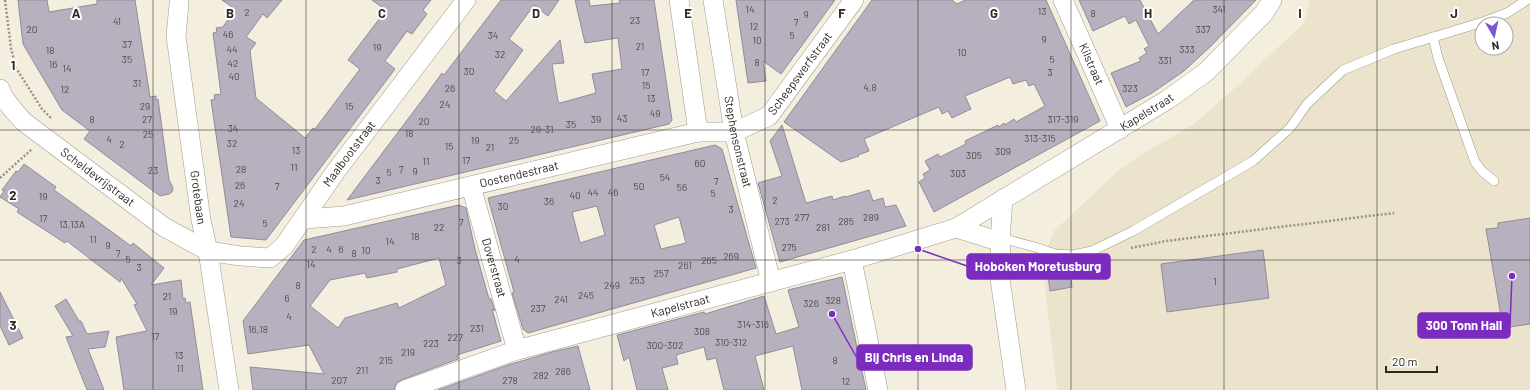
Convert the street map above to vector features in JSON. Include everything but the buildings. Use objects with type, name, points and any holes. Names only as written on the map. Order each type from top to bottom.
[{"type":"street","name":"Maalbootstraat","points":[[208,250],[240,256],[270,258],[284,246],[336,171],[466,0]]},
{"type":"street","points":[[679,0],[698,132]]},
{"type":"street","name":"Stephensonstraat","points":[[713,0],[734,132],[772,282]]},
{"type":"street","name":"Scheepswerfstraat","points":[[734,132],[769,116],[854,0]]},
{"type":"street","name":"Kilstraat","points":[[1064,0],[1120,128]]},
{"type":"street","name":"Kapelstraat","points":[[406,390],[517,350],[852,260],[956,228],[1167,100],[1206,72],[1264,13],[1272,0]]},
{"type":"street","name":"Grotebaan","points":[[178,1],[176,36],[201,220],[208,250],[229,390]]},
{"type":"street","name":"Scheldevrijstraat","points":[[0,88],[2,94],[24,122],[44,138],[164,227],[208,250]]},
{"type":"street","name":"Oostendestraat","points":[[304,219],[344,216],[698,132],[734,132]]},
{"type":"street","name":"Doverstraat","points":[[471,186],[517,350]]},
{"type":"street","points":[[1003,199],[1000,279],[1016,390]]},
{"type":"street","points":[[956,228],[1001,240]]},
{"type":"street","points":[[852,260],[878,390]]},
{"type":"lane","points":[[1001,240],[1038,248],[1054,254],[1073,256],[1092,251],[1133,230],[1253,161],[1290,128],[1307,104],[1343,70],[1368,58],[1507,13],[1527,0]]},
{"type":"lane","points":[[1433,37],[1438,58],[1475,162],[1482,171],[1494,181]]},
{"type":"path","points":[[0,178],[44,138],[57,124],[42,109],[16,68],[11,48],[5,0]]},
{"type":"path","points":[[1139,246],[1394,213]]},
{"type":"shaded area","points":[[1310,0],[1530,0],[1530,390],[1057,390],[1042,261],[1054,231],[1118,171],[1141,155],[1194,124],[1304,23]]},
{"type":"place","name":"Hoboken Moretusburg","points":[[918,249]]},
{"type":"place","name":"300 Tonn Hall","points":[[1512,276]]},
{"type":"place","name":"Bij Chris en Linda","points":[[832,314]]}]
